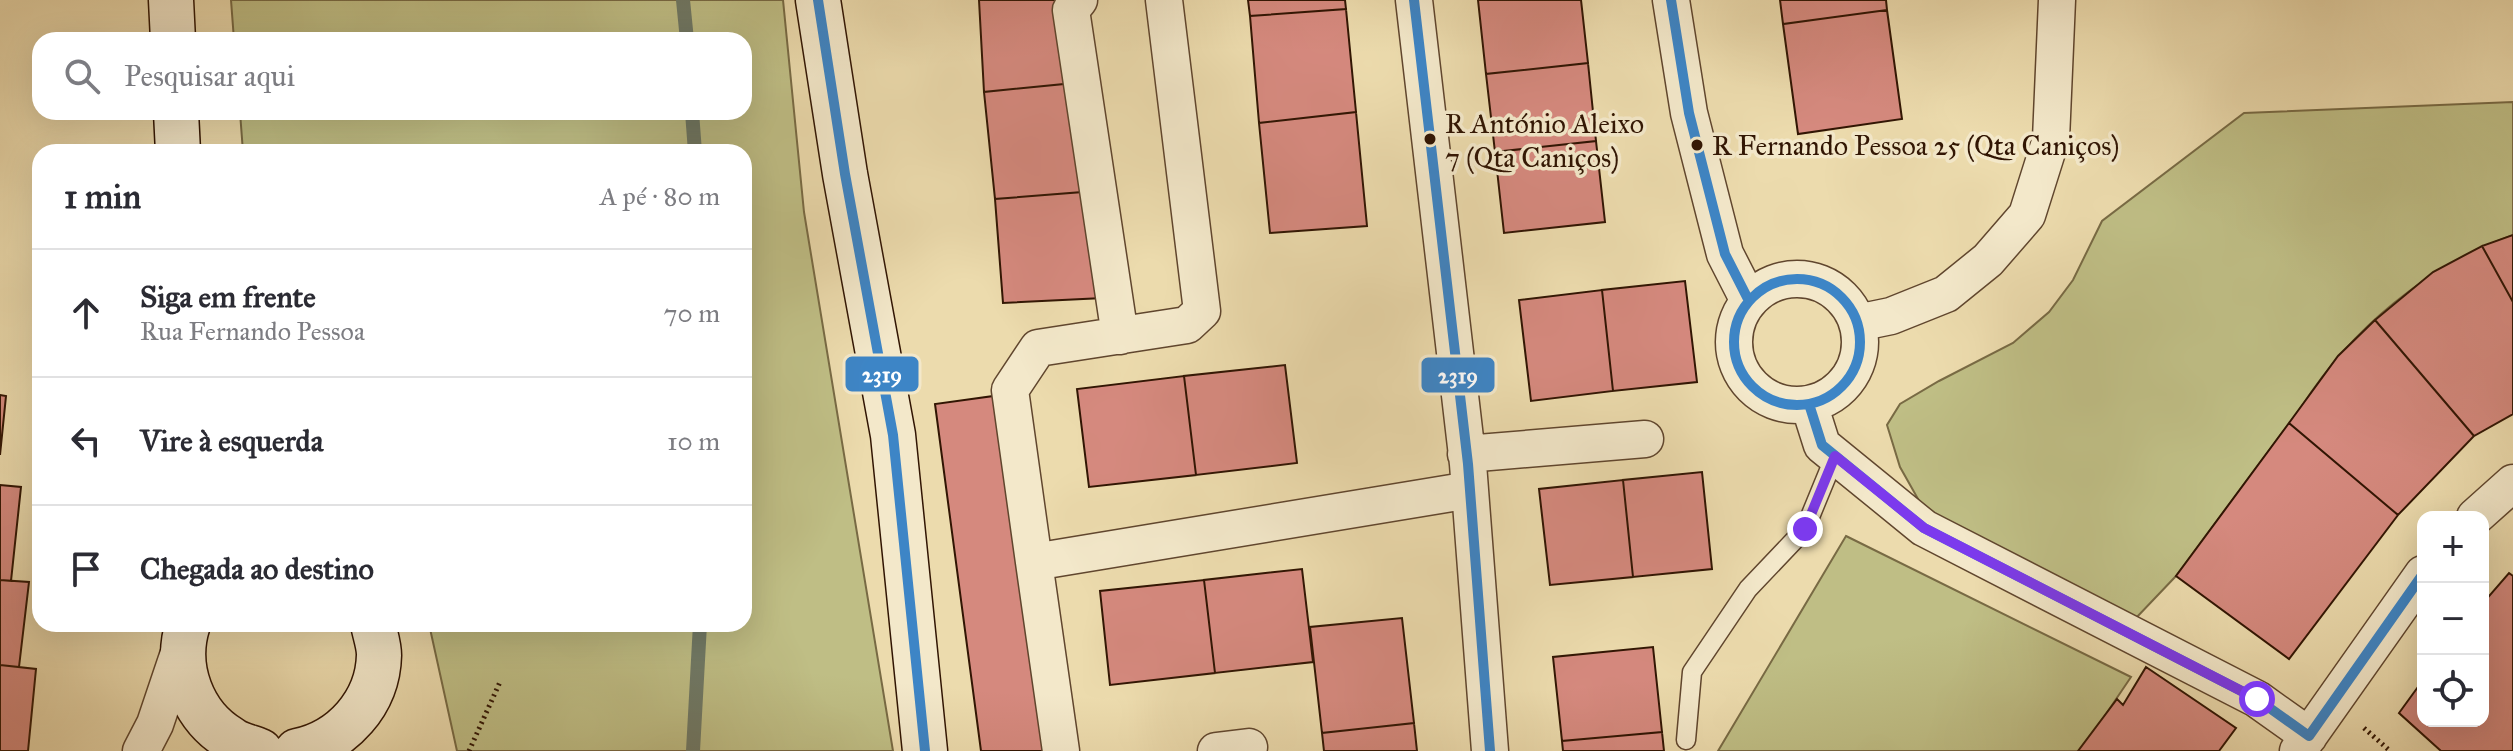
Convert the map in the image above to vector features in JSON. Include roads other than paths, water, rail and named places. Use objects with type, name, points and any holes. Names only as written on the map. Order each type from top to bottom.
[{"type":"street","points":[[171,0],[173,32]]},
{"type":"street","points":[[818,0],[845,174],[893,435],[925,751]]},
{"type":"street","points":[[1079,0],[1071,10],[1120,336]]},
{"type":"street","points":[[1061,751],[1010,390],[1038,348],[1187,325],[1202,311],[1164,0]]},
{"type":"street","points":[[1414,0],[1470,490],[1490,751]]},
{"type":"street","points":[[1671,0],[1689,113],[1725,254],[1749,301]]},
{"type":"street","points":[[1857,323],[1891,316],[1946,294],[1988,260],[2027,215],[2051,139],[2057,0]]},
{"type":"street","points":[[176,120],[178,144]]},
{"type":"street","points":[[1781,281],[1810,281],[1836,292],[1849,306],[1857,323],[1860,344],[1856,365],[1845,383],[1829,396],[1809,404],[1790,404],[1771,399],[1754,389],[1735,355],[1739,317],[1749,301],[1764,288],[1781,281]]},
{"type":"street","points":[[1809,404],[1822,445],[1924,528],[2257,699],[2304,744],[2417,583]]},
{"type":"street","points":[[1466,454],[1645,439]]},
{"type":"street","points":[[2482,511],[2513,483]]},
{"type":"street","points":[[1034,562],[1470,490]]},
{"type":"street","points":[[141,751],[155,724],[185,632]]},
{"type":"street","points":[[186,632],[183,665],[190,695],[232,747]]},
{"type":"street","points":[[321,747],[358,715],[374,686],[379,654],[375,632]]},
{"type":"lane","points":[[1686,740],[1692,672],[1748,589],[1805,529],[1835,456]]},
{"type":"waterway","points":[[683,0],[686,32]]},
{"type":"waterway","points":[[693,120],[694,144]]},
{"type":"waterway","points":[[693,751],[700,632]]},
{"type":"place","name":"R António Aleixo 7 (Qta Caniços)","points":[[1430,139]]},
{"type":"place","name":"R Fernando Pessoa 25 (Qta Caniços)","points":[[1697,145]]}]
